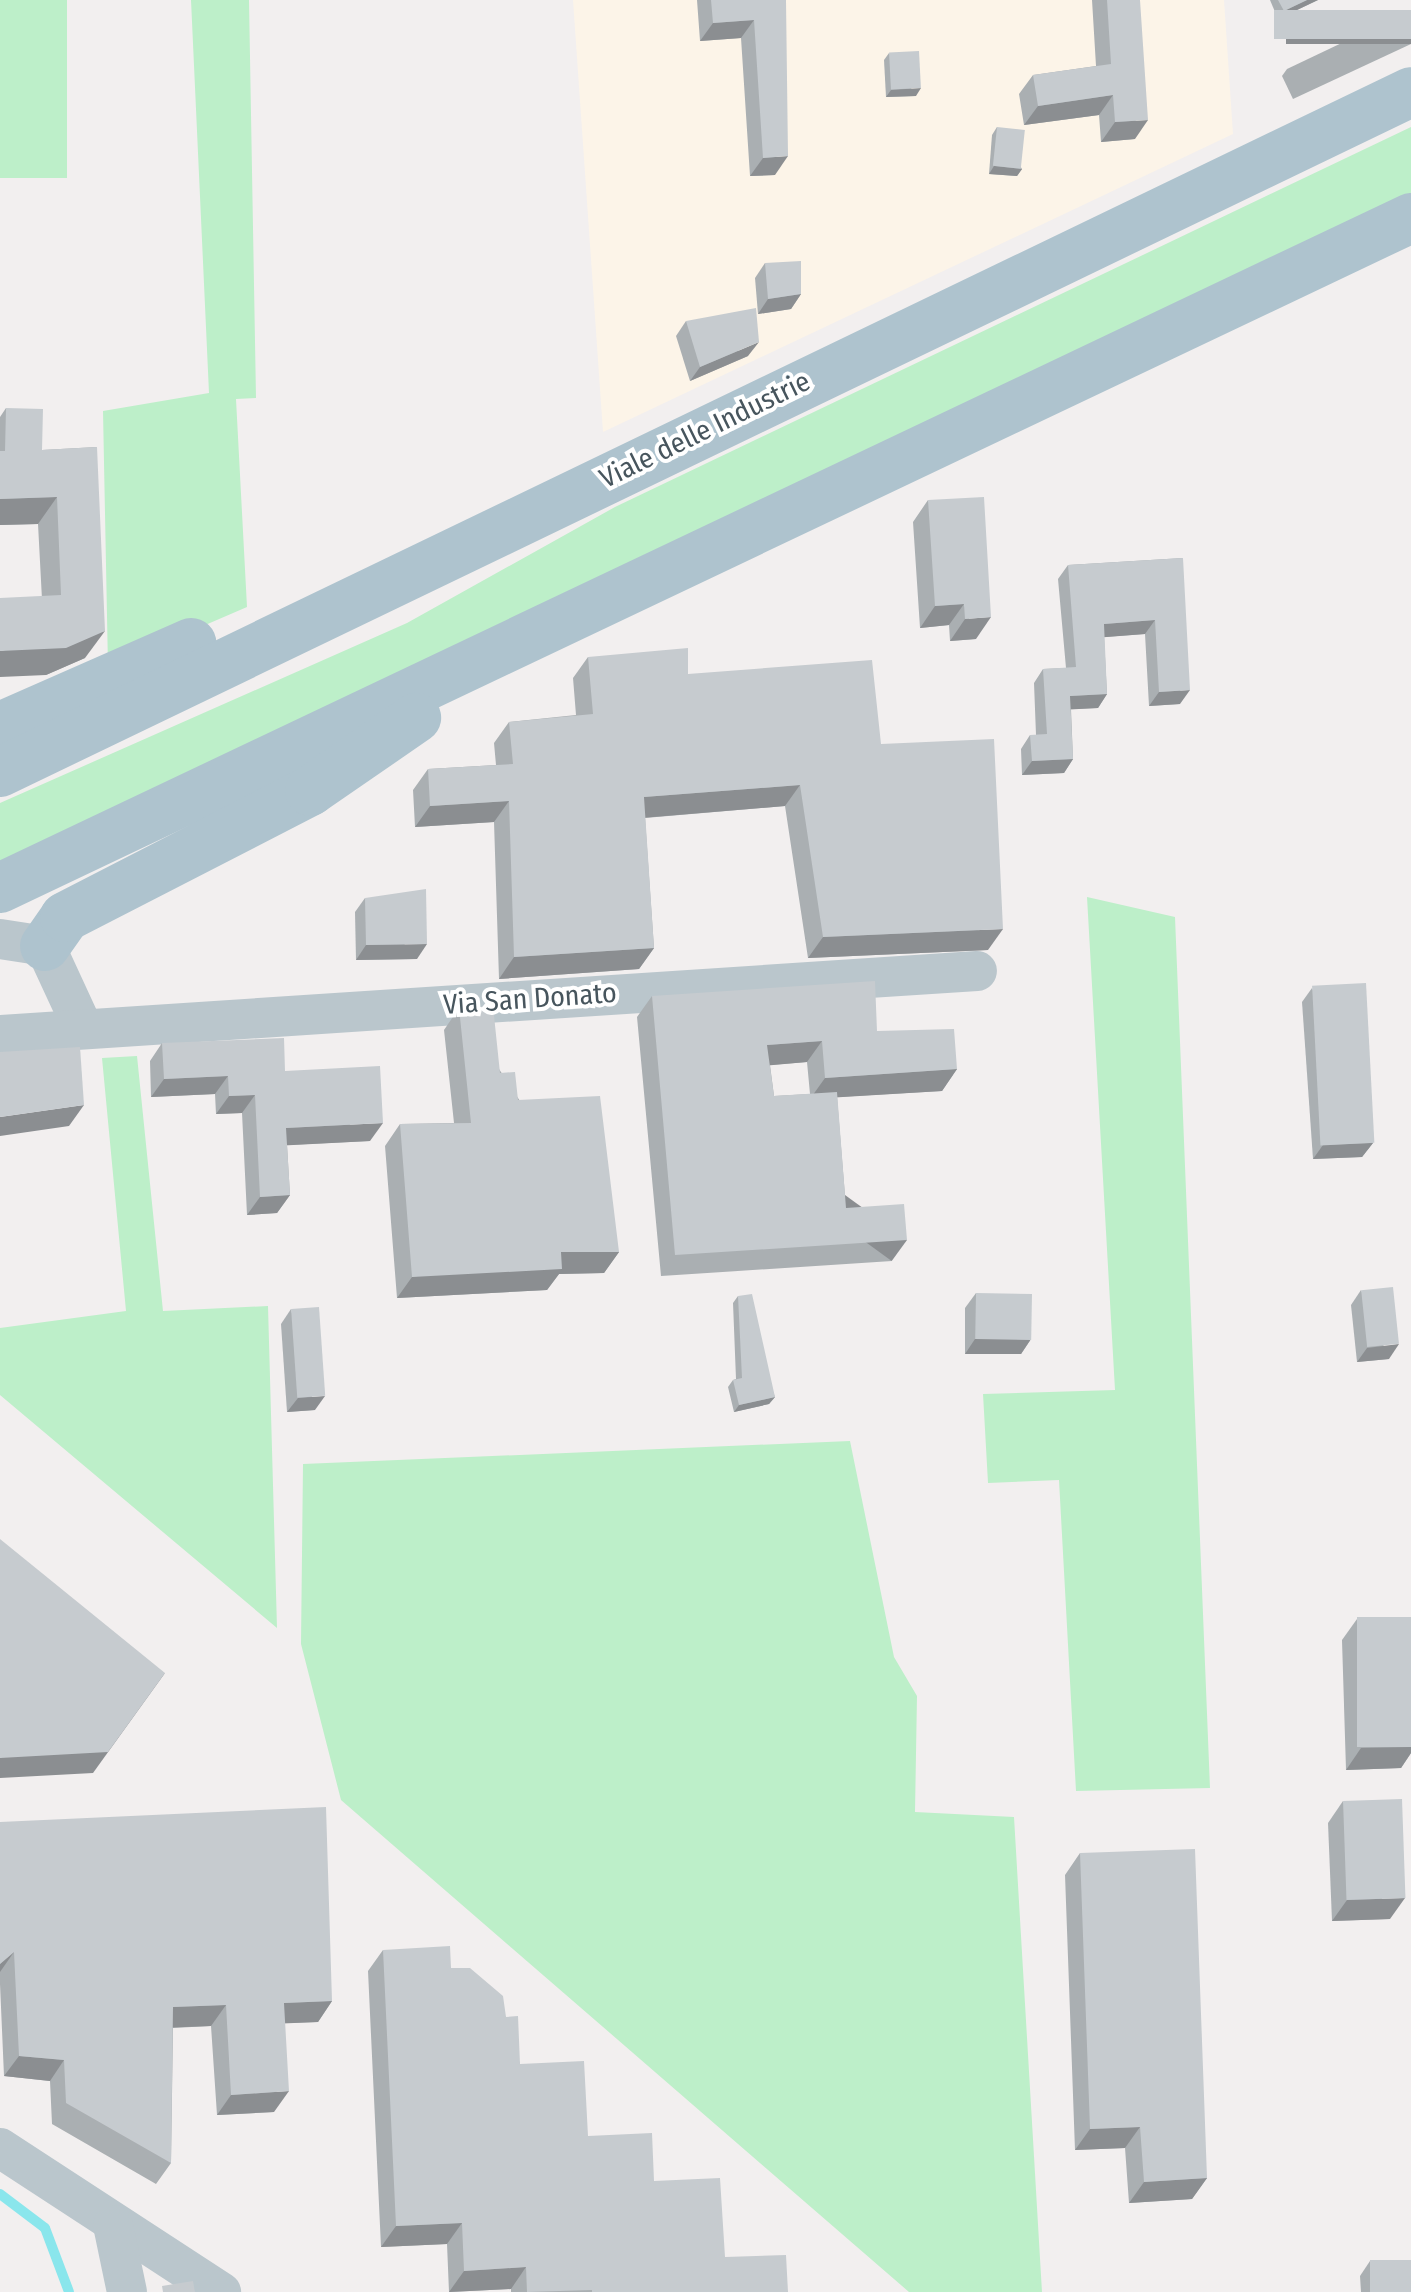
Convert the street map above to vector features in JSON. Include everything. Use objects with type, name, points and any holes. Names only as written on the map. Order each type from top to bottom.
[{"type":"main road","name":"Viale delle Industrie","points":[[0,772],[1411,92]]},
{"type":"main road","points":[[0,888],[1411,218]]},
{"type":"main road","points":[[0,727],[446,530],[536,512]]},
{"type":"main road","points":[[22,943],[310,791],[544,630]]},
{"type":"street","points":[[0,967],[22,943],[82,1026]]},
{"type":"street","name":"Via San Donato","points":[[0,1035],[82,1026],[977,971]]},
{"type":"street","points":[[0,2148],[220,2292]]},
{"type":"street","points":[[113,2225],[127,2292]]},
{"type":"shaded area","points":[[573,0],[1224,0],[1233,134],[603,432]]},
{"type":"green space","points":[[0,0],[67,0],[67,178],[0,178]]},
{"type":"green space","points":[[191,0],[249,0],[256,398],[236,399],[247,607],[108,667],[103,411],[209,393]]},
{"type":"green space","points":[[1411,127],[1411,193],[0,862],[0,803],[407,623],[615,507]]},
{"type":"green space","points":[[1087,897],[1175,917],[1210,1788],[1076,1791],[1059,1480],[988,1483],[983,1394],[1115,1390]]},
{"type":"green space","points":[[137,1056],[163,1311],[268,1306],[277,1628],[0,1395],[0,1328],[126,1311],[102,1058]]},
{"type":"green space","points":[[850,1441],[894,1657],[917,1696],[915,1812],[1014,1817],[1042,2292],[909,2292],[341,1800],[301,1644],[303,1464]]},
{"type":"building","points":[[711,0],[786,0],[788,156],[763,158],[754,20],[713,23]]},
{"type":"building","points":[[1107,0],[1140,0],[1148,120],[1115,122],[1113,95],[1038,106],[1033,75],[1111,64]]},
{"type":"building","points":[[1278,0],[1307,0],[1284,11]]},
{"type":"building","points":[[1274,10],[1411,10],[1411,39],[1274,39]]},
{"type":"building","points":[[919,51],[921,88],[891,90],[889,53]]},
{"type":"building","points":[[997,127],[1025,130],[1021,169],[993,166]]},
{"type":"building","points":[[801,261],[801,294],[768,299],[765,263]]},
{"type":"building","points":[[756,308],[759,342],[700,367],[686,321]]},
{"type":"building","points":[[6,408],[43,409],[42,450],[97,447],[105,631],[66,648],[0,651],[0,598],[61,595],[57,497],[0,499],[0,451],[5,451]]},
{"type":"building","points":[[984,497],[991,617],[965,619],[964,604],[935,606],[928,500]]},
{"type":"building","points":[[1183,558],[1190,690],[1159,692],[1155,620],[1104,624],[1107,694],[1070,696],[1073,759],[1032,761],[1030,735],[1047,734],[1043,669],[1076,667],[1068,565]]},
{"type":"building","points":[[688,648],[688,674],[872,660],[881,744],[994,739],[1003,929],[823,937],[800,785],[644,797],[654,948],[514,957],[509,801],[430,806],[428,769],[513,764],[509,722],[593,714],[588,657]]},
{"type":"building","points":[[426,889],[427,944],[366,945],[365,898]]},
{"type":"building","points":[[875,981],[877,1031],[954,1029],[957,1069],[825,1078],[822,1041],[767,1045],[774,1096],[837,1092],[846,1208],[904,1204],[907,1240],[675,1255],[652,996]]},
{"type":"building","points":[[1366,983],[1374,1143],[1320,1146],[1312,986]]},
{"type":"building","points":[[493,1006],[500,1073],[515,1072],[518,1100],[600,1096],[619,1252],[561,1252],[562,1269],[412,1277],[400,1124],[471,1123],[459,1008]]},
{"type":"building","points":[[284,1038],[285,1071],[380,1066],[383,1123],[286,1128],[290,1195],[260,1197],[255,1095],[229,1096],[228,1076],[164,1079],[162,1043]]},
{"type":"building","points":[[80,1047],[84,1105],[0,1117],[0,1052]]},
{"type":"building","points":[[1393,1287],[1399,1344],[1367,1347],[1361,1290]]},
{"type":"building","points":[[976,1293],[1032,1294],[1031,1340],[975,1339]]},
{"type":"building","points":[[752,1294],[775,1397],[739,1405],[733,1380],[742,1378],[738,1296]]},
{"type":"building","points":[[319,1307],[325,1396],[297,1398],[291,1309]]},
{"type":"building","points":[[0,1539],[165,1673],[108,1752],[0,1758]]},
{"type":"building","points":[[1357,1617],[1411,1617],[1411,1747],[1357,1747]]},
{"type":"building","points":[[1402,1799],[1405,1898],[1346,1900],[1343,1801]]},
{"type":"building","points":[[326,1807],[332,2001],[284,2003],[289,2091],[231,2095],[226,2005],[173,2007],[171,2163],[66,2103],[64,2060],[19,2056],[14,1952],[0,1964],[0,1822]]},
{"type":"building","points":[[1195,1849],[1207,2178],[1144,2182],[1140,2127],[1090,2129],[1080,1853]]},
{"type":"building","points":[[450,1946],[451,1968],[470,1968],[503,1996],[506,2017],[518,2016],[520,2064],[584,2061],[588,2136],[652,2133],[654,2181],[720,2178],[725,2257],[786,2255],[788,2292],[527,2292],[526,2267],[464,2271],[462,2223],[396,2226],[383,1950]]},
{"type":"building","points":[[1370,2260],[1411,2260],[1411,2292],[1370,2292]]},
{"type":"building","points":[[193,2281],[195,2292],[163,2292],[162,2286]]},
{"type":"waterway","points":[[0,2194],[45,2228],[69,2292]]}]
